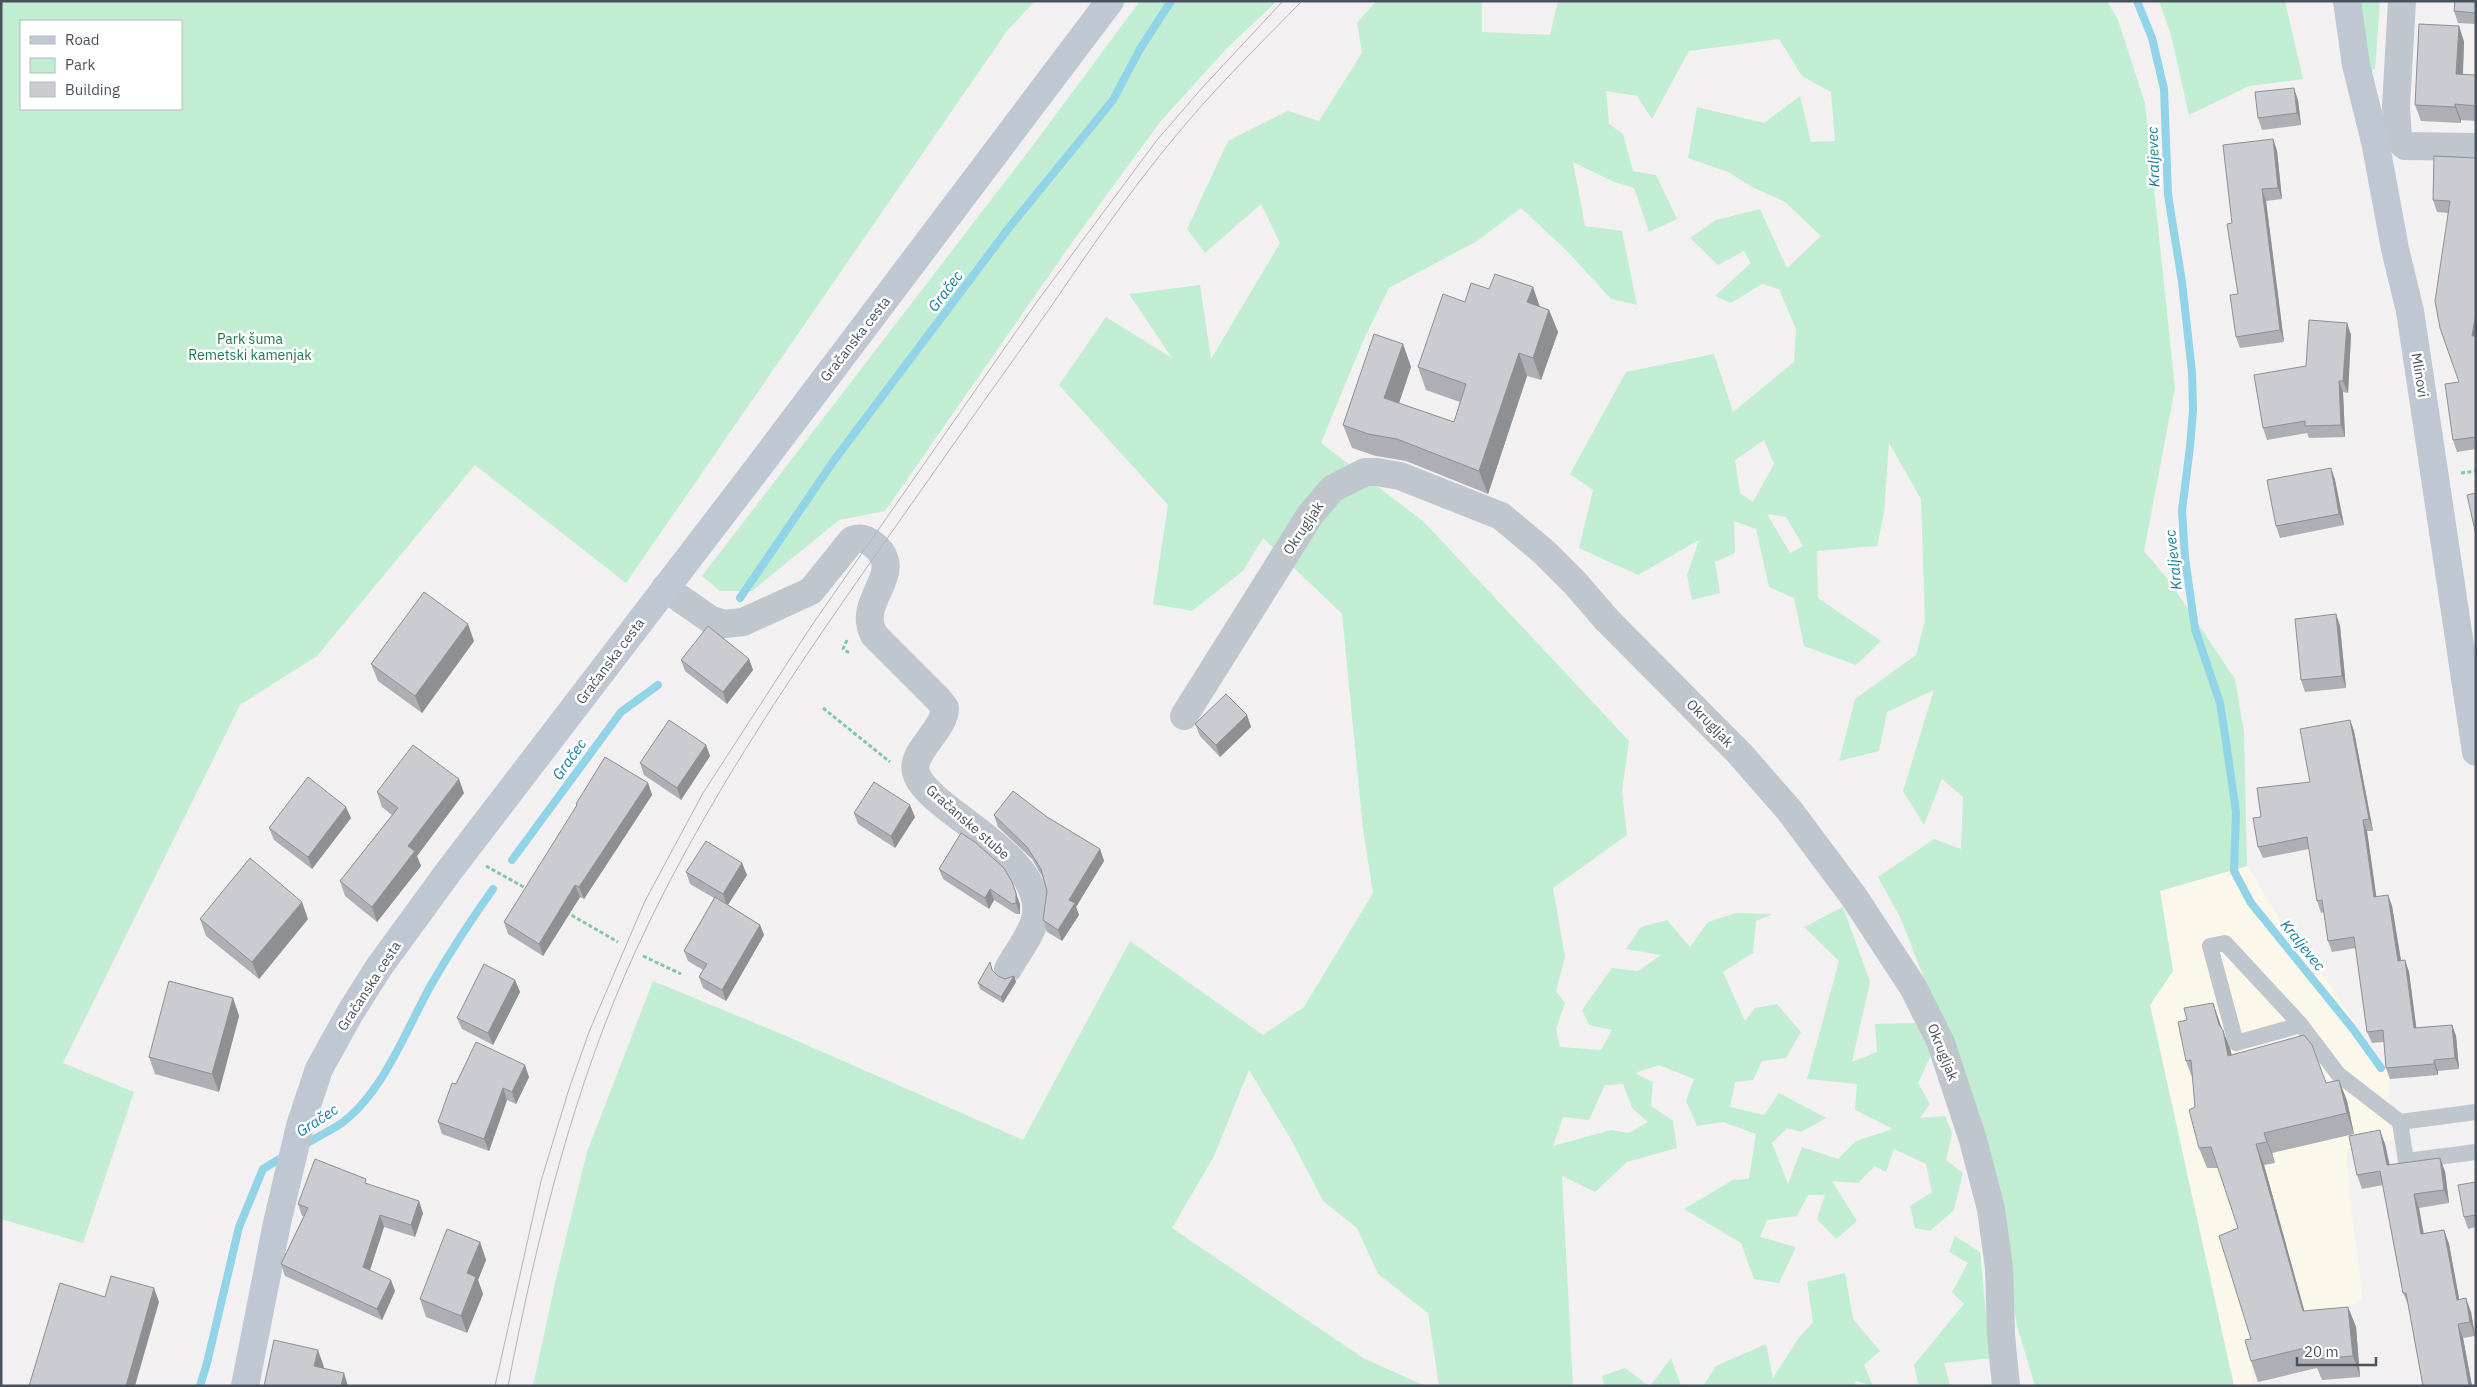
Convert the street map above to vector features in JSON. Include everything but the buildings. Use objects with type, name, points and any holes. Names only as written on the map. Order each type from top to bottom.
[{"type":"main road","name":"Gračanska cesta","points":[[245,1386],[300,1126],[319,1068],[379,967],[1110,1]]},
{"type":"main road","name":"Mlinovi","points":[[2347,1],[2356,65],[2376,146],[2395,249],[2410,311],[2476,752]]},
{"type":"street","points":[[2402,1],[2396,106],[2398,139],[2405,146],[2476,147]]},
{"type":"street","name":"Okrugljak","points":[[1184,716],[1310,515],[1332,489],[1365,472],[1400,476],[1478,505],[1513,524],[1550,558],[1608,620],[1704,716],[1789,810],[1854,897],[1913,987],[1941,1043],[1973,1140],[1987,1192],[2000,1268],[2001,1335],[2006,1386]]},
{"type":"street","name":"Gračanske stube","points":[[665,588],[711,620],[725,624],[743,622],[811,591],[852,540],[859,538],[870,542],[880,550],[886,557],[886,572],[869,611],[869,626],[874,635],[940,700],[945,708],[943,720],[916,760],[916,775],[933,796],[1012,861],[1028,878],[1035,892],[1035,919],[1008,969]]},
{"type":"lane","points":[[2301,1025],[2236,1043],[2210,946],[2225,943],[2301,1025],[2338,1074],[2400,1122],[2406,1162],[2476,1152]]},
{"type":"lane","points":[[2400,1122],[2476,1112]]},
{"type":"path","points":[[846,644],[843,649],[851,654]]},
{"type":"path","points":[[823,708],[895,766]]},
{"type":"path","points":[[479,861],[536,895]]},
{"type":"path","points":[[560,909],[618,942]]},
{"type":"path","points":[[643,956],[681,974]]},
{"type":"shaded area","points":[[2247,866],[2289,934],[2331,986],[2390,1079],[2389,1096],[2394,1139],[2347,1150],[2349,1191],[2363,1299],[2309,1325],[2253,1342],[2252,1386],[2234,1386],[2150,1005],[2173,971],[2160,891]]},
{"type":"green space","name":"Park šuma Remetski kamenjak","points":[[1,1],[1035,1],[1007,31],[626,583],[475,465],[317,656],[240,705],[63,1063],[134,1092],[83,1243],[1,1219]]},
{"type":"green space","points":[[1140,1],[1277,1],[1227,48],[1160,122],[1073,241],[885,511],[839,520],[752,591],[720,591],[702,576],[1034,144]]},
{"type":"green space","points":[[1376,1],[1482,1],[1482,32],[1550,35],[1558,1],[2107,1],[2118,20],[2145,103],[2175,388],[2144,551],[2167,578],[2235,679],[2244,733],[2247,866],[2160,891],[2173,971],[2150,1005],[2234,1386],[2035,1386],[2017,1326],[1981,1125],[1901,919],[1878,877],[1934,839],[1961,849],[1963,797],[1942,779],[1924,825],[1903,791],[1934,690],[1887,712],[1879,751],[1839,761],[1855,699],[1916,655],[1925,621],[1921,499],[1889,443],[1884,513],[1877,546],[1817,551],[1818,598],[1881,641],[1856,665],[1804,646],[1794,598],[1769,587],[1756,529],[1734,521],[1735,553],[1715,562],[1720,593],[1692,600],[1687,575],[1699,540],[1638,575],[1579,548],[1593,490],[1570,474],[1626,372],[1714,354],[1733,412],[1794,362],[1796,329],[1779,289],[1762,284],[1731,303],[1715,296],[1751,263],[1744,251],[1718,265],[1690,238],[1716,220],[1760,209],[1787,268],[1821,236],[1785,202],[1754,188],[1728,172],[1688,158],[1697,107],[1764,123],[1800,96],[1811,142],[1835,141],[1831,92],[1802,76],[1779,39],[1689,51],[1652,119],[1637,96],[1606,91],[1609,124],[1623,134],[1633,171],[1656,175],[1677,219],[1649,232],[1634,188],[1612,181],[1573,162],[1585,226],[1622,231],[1637,305],[1611,299],[1567,251],[1521,208],[1477,241],[1389,288],[1363,341],[1321,443],[1424,522],[1629,741],[1622,791],[1627,835],[1553,888],[1565,957],[1556,991],[1565,1003],[1556,1029],[1560,1047],[1601,1050],[1612,1030],[1589,1025],[1582,1010],[1612,968],[1638,971],[1661,955],[1626,949],[1641,927],[1667,920],[1690,947],[1708,922],[1736,913],[1773,914],[1756,921],[1753,953],[1723,972],[1745,1021],[1755,1008],[1777,1004],[1801,1032],[1786,1058],[1762,1061],[1753,1080],[1735,1082],[1730,1107],[1764,1115],[1779,1093],[1826,1118],[1801,1132],[1787,1128],[1772,1143],[1788,1184],[1802,1147],[1838,1159],[1856,1141],[1893,1129],[1855,1110],[1857,1084],[1807,1079],[1839,961],[1804,927],[1843,907],[1870,982],[1852,1062],[1877,1052],[1875,1024],[1915,1023],[1931,1055],[1918,1083],[1930,1104],[1920,1118],[1945,1116],[1952,1133],[1946,1160],[1963,1173],[1954,1210],[1930,1231],[1915,1228],[1910,1206],[1932,1192],[1926,1164],[1894,1149],[1886,1172],[1875,1166],[1858,1183],[1832,1181],[1857,1221],[1836,1239],[1817,1219],[1825,1195],[1808,1195],[1797,1216],[1767,1220],[1760,1237],[1796,1247],[1779,1283],[1754,1279],[1741,1243],[1684,1209],[1733,1180],[1749,1179],[1756,1134],[1723,1122],[1697,1126],[1686,1101],[1694,1079],[1659,1065],[1635,1073],[1653,1082],[1651,1106],[1673,1121],[1677,1148],[1627,1162],[1595,1192],[1562,1176],[1573,1386],[1439,1386],[1428,1313],[1378,1274],[1357,1228],[1323,1201],[1292,1141],[1249,1070],[1214,1156],[1172,1228],[1363,1358],[1425,1386],[533,1386],[557,1274],[587,1152],[653,981],[784,1035],[1023,1140],[1130,941],[1263,1035],[1304,1007],[1373,893],[1363,829],[1342,614],[1263,538],[1243,571],[1192,611],[1153,604],[1168,505],[1059,385],[1106,317],[1172,358],[1129,294],[1200,285],[1211,359],[1280,243],[1261,204],[1205,253],[1187,229],[1228,141],[1288,111],[1319,121],[1362,53],[1357,23]],"holes":[[[1764,440],[1774,464],[1753,502],[1740,493],[1735,460]],[[1767,514],[1786,517],[1803,546],[1790,553]],[[1623,1084],[1632,1108],[1648,1122],[1629,1133],[1611,1130],[1553,1146],[1563,1117],[1589,1120],[1605,1085]]]},
{"type":"green space","points":[[2159,1],[2285,1],[2303,79],[2249,86],[2189,115],[2171,35]]},
{"type":"green space","points":[[2360,1],[2380,1],[2375,69],[2369,70]]},
{"type":"green space","points":[[1955,1236],[1980,1252],[1986,1314],[1993,1358],[1944,1363],[1950,1386],[1919,1386],[1914,1365],[1964,1304],[1952,1292],[1968,1263],[1949,1252]]},
{"type":"green space","points":[[1845,1273],[1853,1319],[1880,1351],[1864,1365],[1873,1386],[1856,1381],[1853,1386],[1703,1386],[1716,1366],[1766,1344],[1773,1378],[1798,1339],[1813,1322],[1807,1282]]},
{"type":"green space","points":[[1671,1358],[1681,1386],[1650,1386]]},
{"type":"green space","points":[[1625,1368],[1649,1386],[1605,1386],[1602,1376]]},
{"type":"waterway","name":"Gračec","points":[[740,598],[835,459],[1008,229],[1113,100],[1140,49],[1171,1]]},
{"type":"waterway","name":"Kraljevec","points":[[2137,1],[2152,38],[2164,89],[2168,195],[2182,282],[2192,372],[2193,410],[2182,510],[2185,558],[2195,629],[2220,703],[2236,812],[2234,871],[2251,903],[2353,1029],[2381,1068]]},
{"type":"waterway","name":"Gračec","points":[[512,860],[621,712],[658,685]]},
{"type":"waterway","name":"Gračec","points":[[302,1146],[339,1125],[355,1112],[381,1079],[438,973],[493,889]]},
{"type":"waterway","name":"Gračec","points":[[200,1386],[239,1227],[263,1169],[286,1155]]},
{"type":"tram line","points":[[495,1386],[541,1181],[569,1089],[589,1032],[645,901],[703,793],[810,628],[1036,303],[1157,140],[1202,88],[1283,1]]},
{"type":"tram line","points":[[508,1386],[531,1274],[575,1109],[614,1002],[636,950],[706,815],[786,685],[1125,200],[1157,158],[1205,102],[1302,1]]}]
